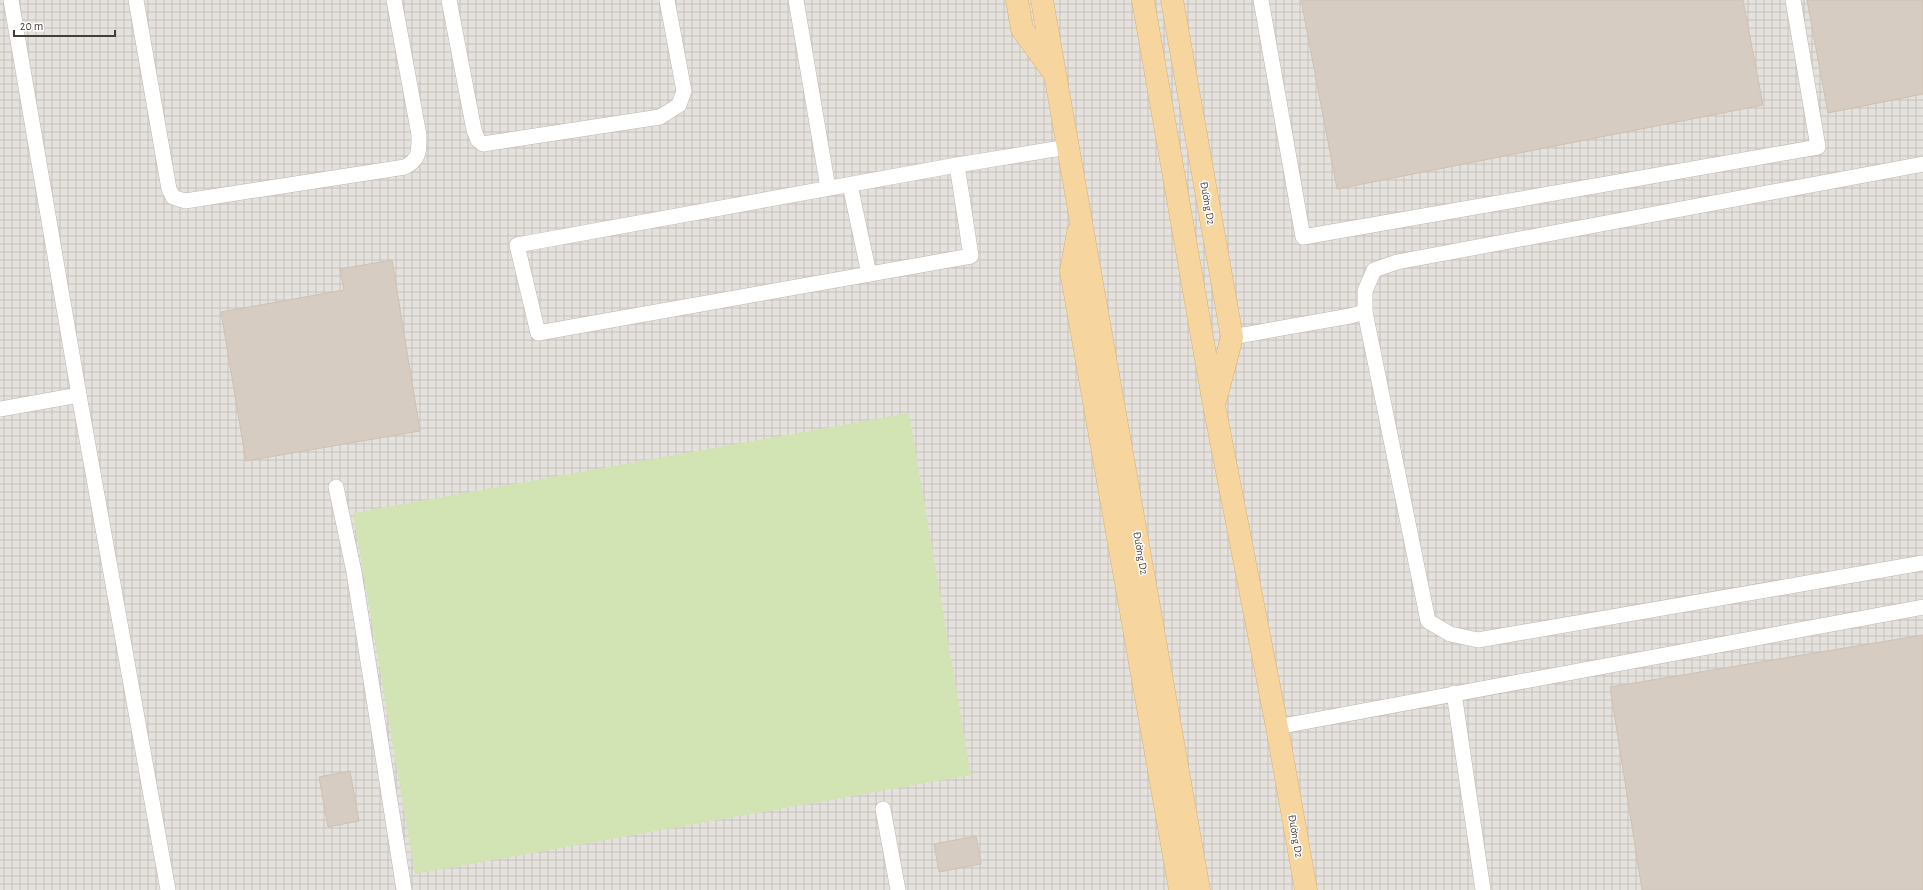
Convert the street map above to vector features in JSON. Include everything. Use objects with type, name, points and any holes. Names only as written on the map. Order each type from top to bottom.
[{"type":"main road","name":"Đường D2","points":[[1017,0],[1022,29],[1055,75]]},
{"type":"main road","name":"Đường D2","points":[[1042,0],[1200,890]]},
{"type":"main road","name":"Đường D2","points":[[1143,0],[1214,405],[1277,727],[1306,890]]},
{"type":"main road","name":"Đường D2","points":[[1172,0],[1232,337],[1214,405]]},
{"type":"main road","name":"Đường D2","points":[[1081,217],[1071,271],[1180,890]]},
{"type":"lane","points":[[11,0],[79,395],[168,890]]},
{"type":"lane","points":[[136,0],[169,189],[173,197],[185,201],[405,167],[414,162],[419,152],[419,135],[394,0]]},
{"type":"lane","points":[[449,0],[474,130],[478,140],[483,144],[660,117],[679,105],[684,91],[667,0]]},
{"type":"lane","points":[[796,0],[828,188]]},
{"type":"lane","points":[[1261,0],[1303,237],[1818,147],[1793,0]]},
{"type":"lane","points":[[957,165],[971,256],[538,333],[517,245],[850,184],[957,165],[1068,146]]},
{"type":"lane","points":[[1923,164],[1397,262],[1374,270],[1364,291],[1365,312],[1428,621],[1450,634],[1478,640],[1923,562]]},
{"type":"lane","points":[[850,184],[868,274]]},
{"type":"lane","points":[[1232,337],[1365,312]]},
{"type":"lane","points":[[0,409],[79,395]]},
{"type":"lane","points":[[336,487],[354,572],[404,890]]},
{"type":"lane","points":[[1277,727],[1923,607]]},
{"type":"lane","points":[[1454,693],[1483,890]]},
{"type":"lane","points":[[883,809],[894,889]]},
{"type":"shaded area","points":[[0,0],[1923,0],[1923,890],[0,890]]},
{"type":"green space","points":[[909,413],[971,775],[415,874],[353,513]]},
{"type":"building","points":[[1301,0],[1743,0],[1763,105],[1337,189]]},
{"type":"building","points":[[1807,0],[1923,0],[1923,94],[1828,113]]},
{"type":"building","points":[[392,260],[420,431],[246,461],[221,312],[344,290],[340,269]]},
{"type":"building","points":[[1923,635],[1923,890],[1642,890],[1610,687]]},
{"type":"building","points":[[350,771],[359,821],[328,827],[319,777]]},
{"type":"building","points":[[976,836],[981,864],[939,872],[934,844]]}]
